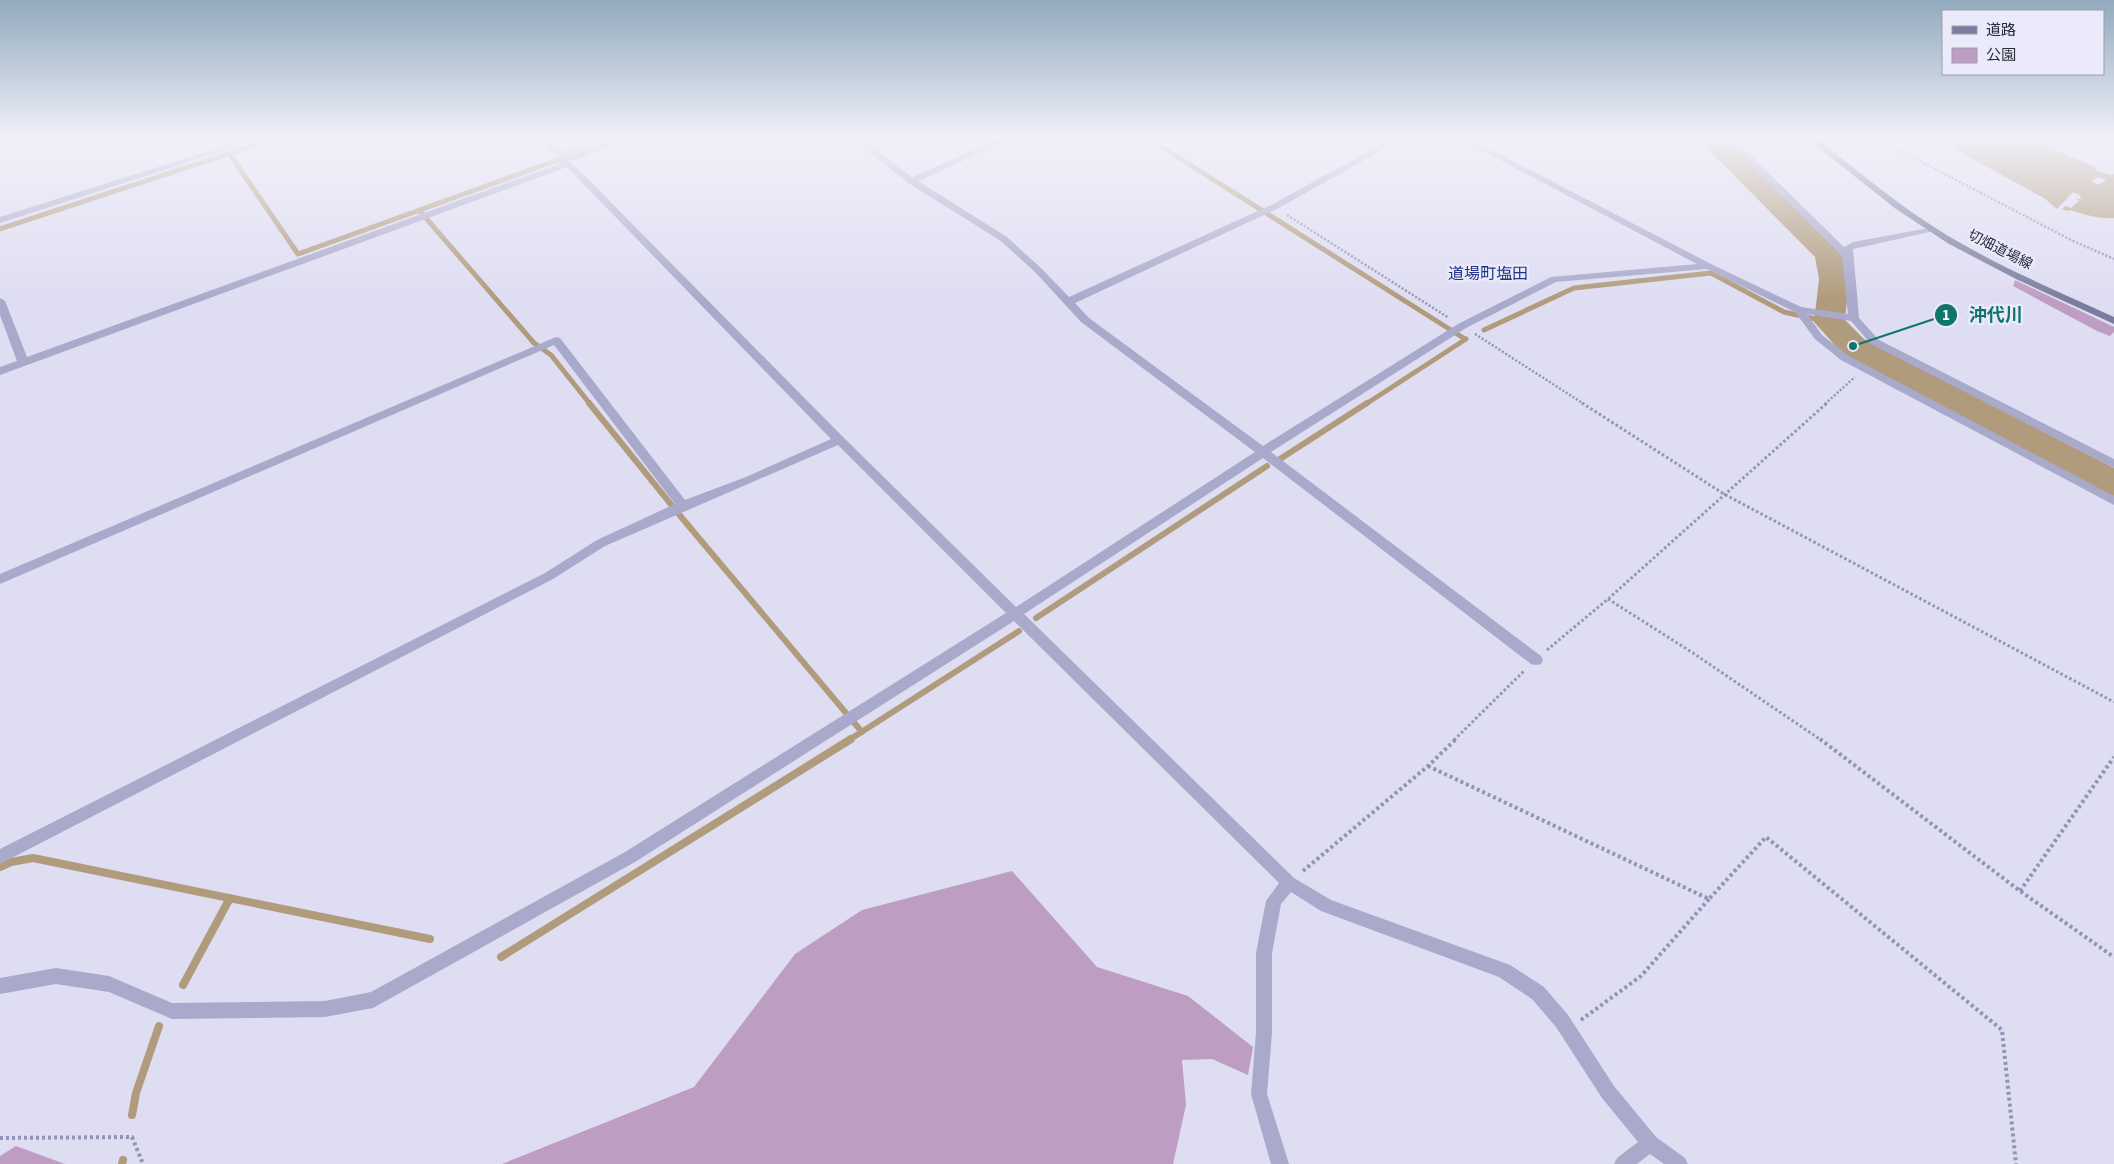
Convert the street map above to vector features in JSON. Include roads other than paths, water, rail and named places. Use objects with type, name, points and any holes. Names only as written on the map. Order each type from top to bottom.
[{"type":"main road","name":"切畑道場線","points":[[1879,191],[1931,229],[1974,253],[2114,321]]},
{"type":"street","points":[[0,220],[91,191]]},
{"type":"street","points":[[0,371],[480,191]]},
{"type":"street","points":[[595,191],[839,440],[1290,882],[1326,906],[1504,971],[1538,993],[1567,1029],[1608,1092],[1650,1143],[1678,1164]]},
{"type":"street","points":[[928,191],[1004,239],[1085,320],[1263,452],[1536,660]]},
{"type":"street","points":[[1068,302],[1274,207],[1303,191]]},
{"type":"street","points":[[1564,191],[1708,266],[1799,310],[1854,318]]},
{"type":"street","points":[[1782,191],[1847,255]]},
{"type":"street","points":[[1931,229],[1853,244],[1848,248],[1847,255],[1854,318],[1875,342],[2114,464]]},
{"type":"street","points":[[0,986],[56,976],[109,984],[172,1011],[325,1009],[373,1000],[630,857],[1015,614],[1263,452],[1462,326],[1554,279],[1708,266]]},
{"type":"street","points":[[0,301],[23,362]]},
{"type":"street","points":[[1799,310],[1808,328],[1824,344],[1864,368],[2114,501]]},
{"type":"street","points":[[0,580],[556,340],[683,506]]},
{"type":"street","points":[[0,856],[550,576],[600,543],[683,506],[750,480],[839,440]]},
{"type":"street","points":[[1280,1164],[1259,1094],[1264,1033],[1264,953],[1274,901],[1290,882]]},
{"type":"street","points":[[1623,1164],[1650,1143]]},
{"type":"waterway","points":[[0,229],[114,191]]},
{"type":"waterway","points":[[255,191],[298,254],[419,210]]},
{"type":"waterway","points":[[419,210],[471,191]]},
{"type":"waterway","points":[[1232,191],[1465,339]]},
{"type":"waterway","points":[[1764,191],[1829,255],[1834,279],[1829,322],[1853,346],[2114,483]]},
{"type":"waterway","points":[[2091,191],[2114,201]]},
{"type":"waterway","points":[[419,210],[534,343],[551,355],[590,404]]},
{"type":"waterway","points":[[1484,330],[1574,288],[1711,273],[1784,312],[1829,322]]},
{"type":"waterway","points":[[1366,404],[1466,339]]},
{"type":"waterway","points":[[589,403],[682,518],[862,732]]},
{"type":"waterway","points":[[1280,459],[1367,403]]},
{"type":"waterway","points":[[1036,618],[1267,466]]},
{"type":"waterway","points":[[862,732],[1019,631]]},
{"type":"waterway","points":[[849,740],[862,732]]},
{"type":"waterway","points":[[501,957],[851,739]]},
{"type":"waterway","points":[[0,867],[11,862],[33,858],[230,898]]},
{"type":"waterway","points":[[183,985],[230,898]]},
{"type":"waterway","points":[[230,898],[430,939]]},
{"type":"waterway","points":[[132,1115],[136,1093],[159,1026]]},
{"type":"waterway","points":[[122,1164],[123,1160]]},
{"type":"place","name":"沖代川","points":[[1853,346]]},
{"type":"district","name":"道場町塩田","points":[[1488,274]]}]
